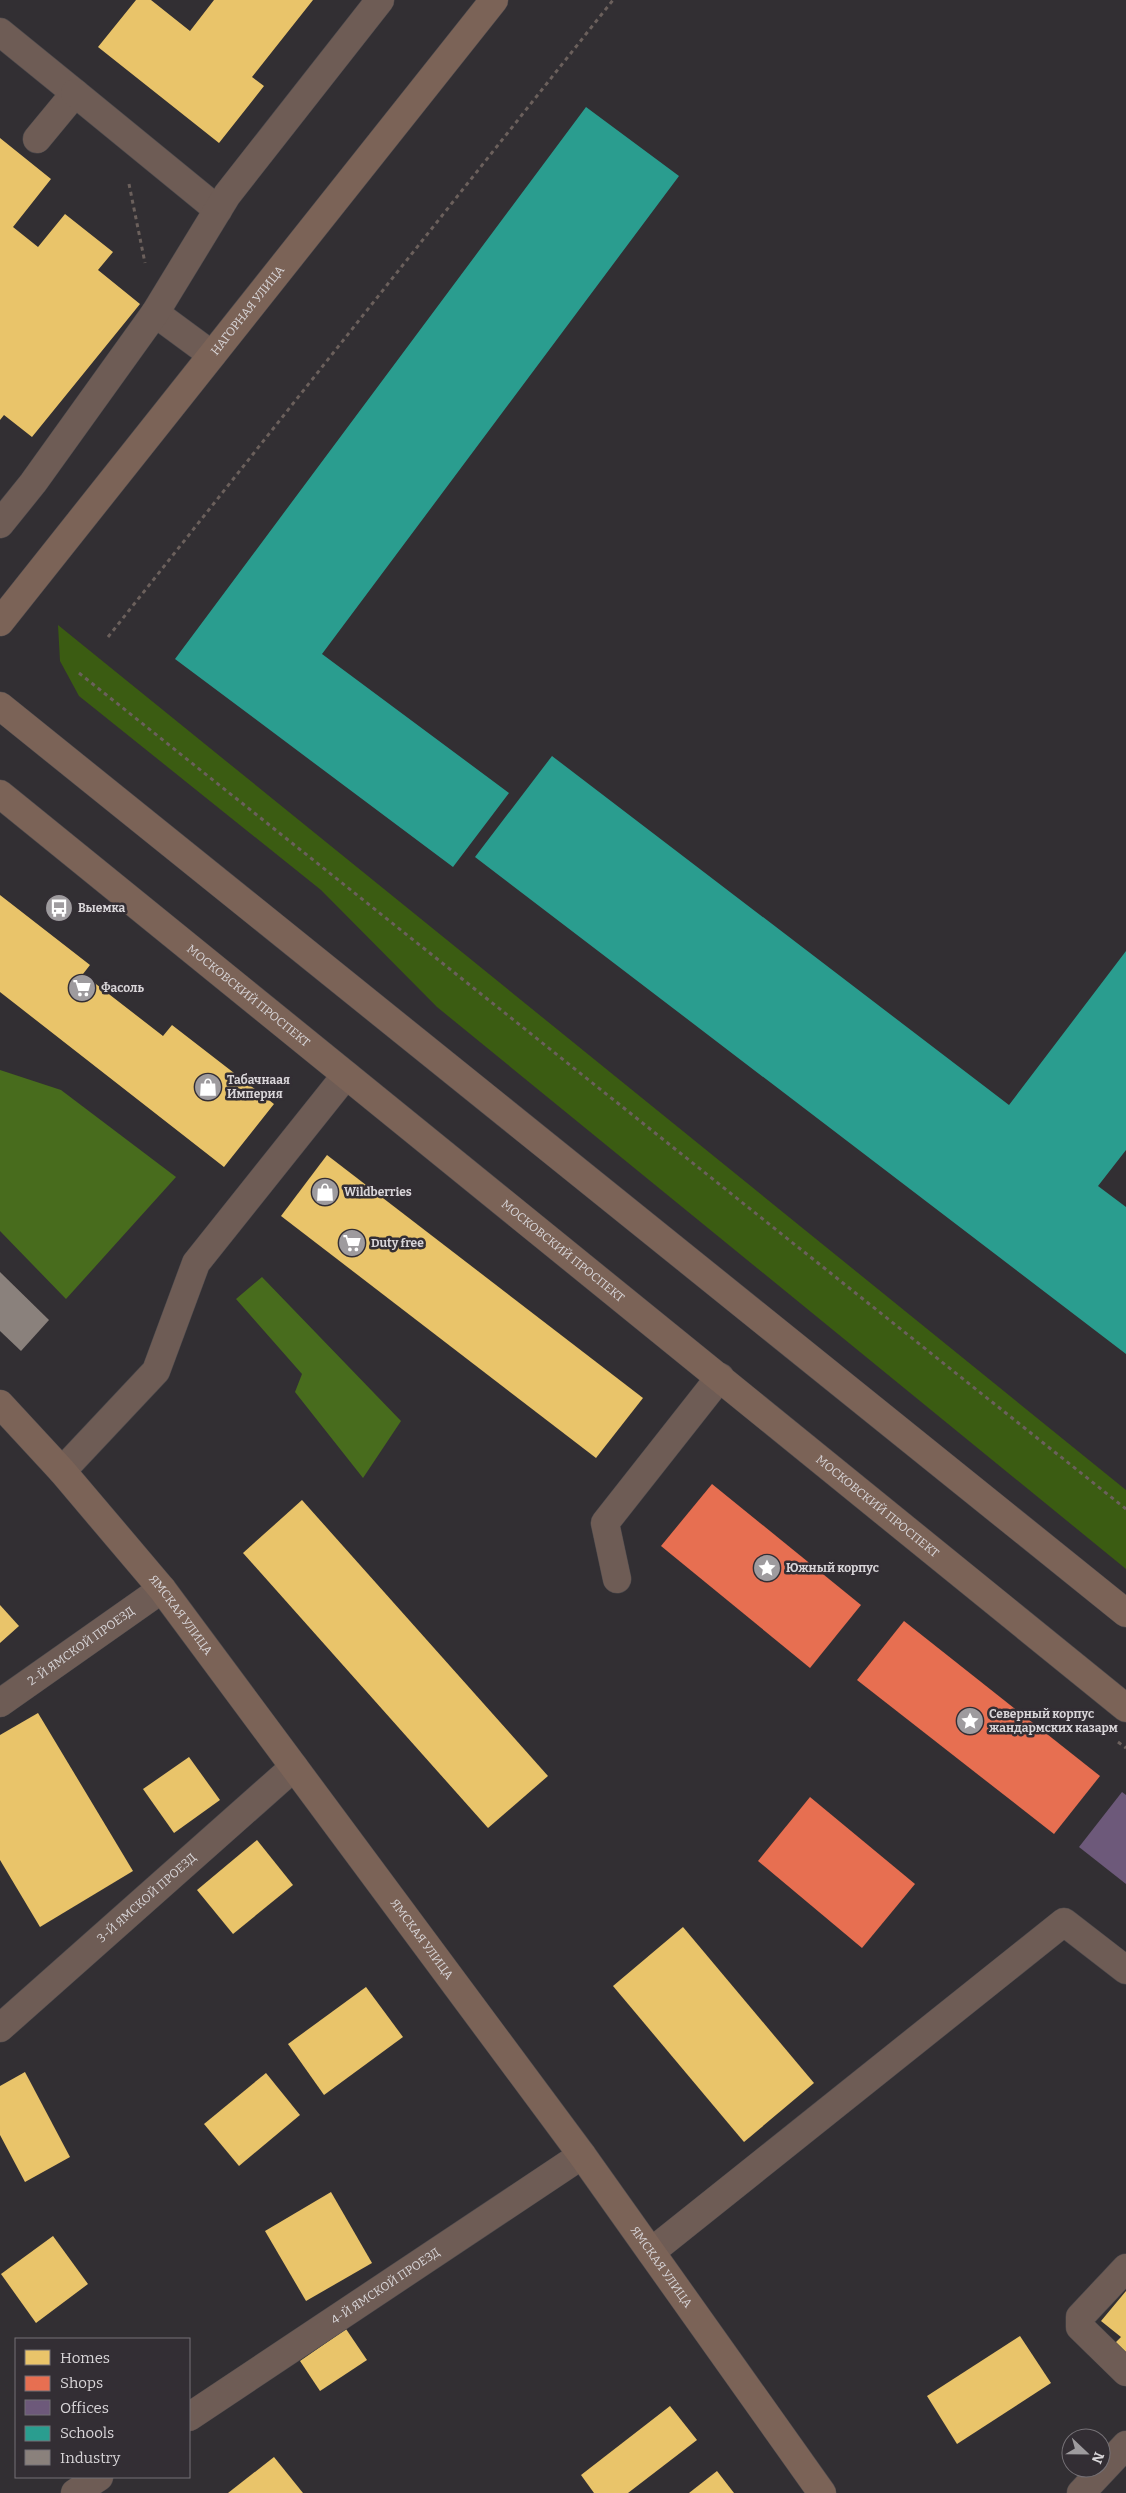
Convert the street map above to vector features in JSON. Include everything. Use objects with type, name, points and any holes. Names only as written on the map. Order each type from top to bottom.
[{"type":"main road","name":"НАГОРНАЯ УЛИЦА","points":[[0,622],[494,0]]},
{"type":"main road","points":[[0,706],[1126,1613]]},
{"type":"main road","name":"МОСКОВСКИЙ ПРОСПЕКТ","points":[[0,794],[1126,1708]]},
{"type":"main road","name":"ЯМСКАЯ УЛИЦА","points":[[0,1404],[62,1471],[162,1589],[582,2156],[822,2493]]},
{"type":"street","points":[[0,524],[33,483],[156,313],[227,195],[380,0]]},
{"type":"street","points":[[0,32],[218,210]]},
{"type":"street","points":[[37,139],[75,93]]},
{"type":"street","points":[[156,313],[212,356]]},
{"type":"street","points":[[62,1471],[156,1371],[196,1263],[346,1075]]},
{"type":"street","points":[[616,1579],[605,1523],[720,1377]]},
{"type":"street","name":"2-Й ЯМСКОЙ ПРОЕЗД","points":[[0,1703],[162,1589]]},
{"type":"street","name":"3-Й ЯМСКОЙ ПРОЕЗД","points":[[0,2028],[294,1767]]},
{"type":"street","points":[[651,2252],[1064,1922],[1126,1970]]},
{"type":"street","name":"4-Й ЯМСКОЙ ПРОЕЗД","points":[[190,2416],[582,2156]]},
{"type":"street","points":[[1126,2268],[1080,2318],[1078,2323],[1126,2372]]},
{"type":"street","points":[[1081,2493],[1126,2445]]},
{"type":"street","points":[[75,2493],[98,2478]]},
{"type":"path","points":[[108,637],[613,0]]},
{"type":"path","points":[[118,128],[156,313]]},
{"type":"path","points":[[80,672],[1126,1509]]},
{"type":"green space","points":[[58,625],[1126,1490],[1126,1569],[437,1007],[321,890],[79,696],[60,661]]},
{"type":"green space","points":[[0,1070],[61,1090],[176,1177],[66,1299],[0,1231]]},
{"type":"green space","points":[[262,1277],[401,1421],[363,1478],[295,1392],[302,1374],[236,1299]]},
{"type":"building: Homes","points":[[136,0],[151,0],[190,31],[214,0],[313,0],[252,77],[264,86],[219,143],[98,47]]},
{"type":"building: Homes","points":[[0,138],[51,179],[13,227],[38,247],[65,214],[113,252],[98,270],[140,304],[32,437],[4,415],[0,420]]},
{"type":"building: Homes","points":[[0,895],[90,965],[83,974],[163,1036],[172,1025],[274,1104],[224,1167],[0,992]]},
{"type":"building: Homes","points":[[327,1155],[643,1398],[596,1458],[281,1216]]},
{"type":"building: Homes","points":[[302,1500],[548,1776],[488,1828],[243,1553]]},
{"type":"building: Homes","points":[[0,1605],[19,1626],[0,1643]]},
{"type":"building: Homes","points":[[38,1713],[133,1871],[40,1927],[0,1860],[0,1735]]},
{"type":"building: Homes","points":[[189,1757],[220,1800],[174,1833],[143,1789]]},
{"type":"building: Homes","points":[[257,1840],[293,1885],[233,1934],[197,1890]]},
{"type":"building: Homes","points":[[683,1927],[814,2083],[744,2142],[613,1986]]},
{"type":"building: Homes","points":[[366,1987],[403,2037],[324,2095],[288,2044]]},
{"type":"building: Homes","points":[[25,2072],[70,2157],[25,2182],[0,2135],[0,2086]]},
{"type":"building: Homes","points":[[266,2073],[300,2115],[239,2166],[204,2124]]},
{"type":"building: Homes","points":[[331,2192],[372,2263],[306,2301],[265,2231]]},
{"type":"building: Homes","points":[[53,2236],[88,2284],[36,2323],[1,2274]]},
{"type":"building: Homes","points":[[1126,2291],[1126,2354],[1114,2344],[1121,2337],[1101,2321]]},
{"type":"building: Homes","points":[[346,2329],[367,2360],[320,2391],[300,2361]]},
{"type":"building: Homes","points":[[1020,2336],[1051,2383],[957,2444],[927,2396]]},
{"type":"building: Homes","points":[[670,2406],[697,2440],[628,2493],[594,2493],[581,2475]]},
{"type":"building: Homes","points":[[274,2457],[303,2493],[228,2493]]},
{"type":"building: Homes","points":[[717,2471],[734,2493],[689,2493]]},
{"type":"building: Shops","points":[[712,1484],[861,1605],[810,1668],[661,1546]]},
{"type":"building: Shops","points":[[904,1621],[1100,1776],[1054,1834],[857,1680]]},
{"type":"building: Shops","points":[[810,1797],[915,1884],[862,1948],[758,1861]]},
{"type":"building: Offices","points":[[1122,1792],[1126,1795],[1126,1884],[1079,1847]]},
{"type":"building: Schools","points":[[586,107],[679,176],[322,654],[509,793],[453,867],[175,659]]},
{"type":"building: Schools","points":[[552,756],[1009,1105],[1126,951],[1126,1150],[1098,1186],[1126,1207],[1126,1354],[475,857]]},
{"type":"building: Industry","points":[[0,1272],[49,1320],[21,1351],[0,1331]]},
{"type":"place","name":"Выемка","points":[[59,908]]},
{"type":"place","name":"Фасоль","points":[[82,988]]},
{"type":"place","name":"Табачнаая Империя","points":[[208,1087]]},
{"type":"place","name":"Wildberries","points":[[325,1192]]},
{"type":"place","name":"Duty free","points":[[352,1243]]},
{"type":"place","name":"Южный корпус","points":[[767,1568]]},
{"type":"place","name":"Северный корпус жандармских казарм","points":[[970,1721]]}]
